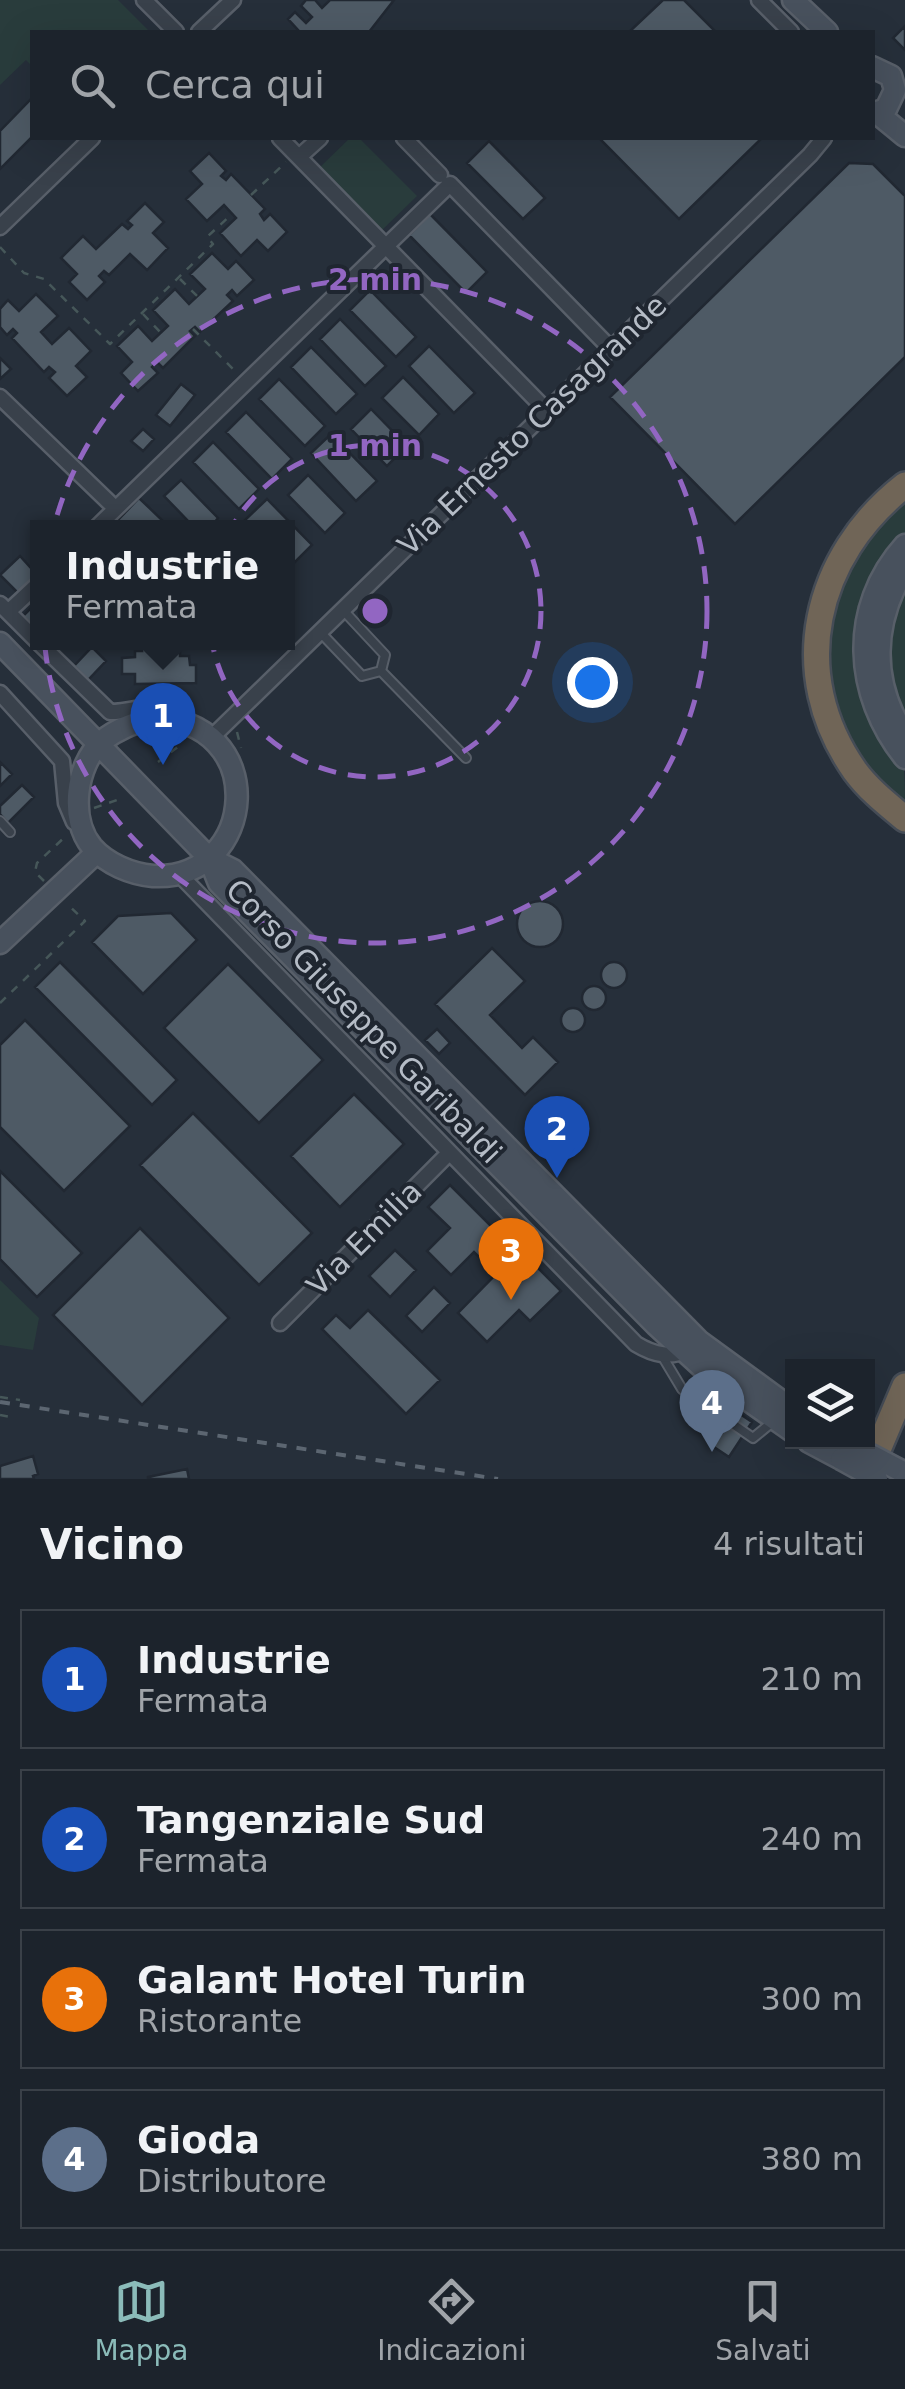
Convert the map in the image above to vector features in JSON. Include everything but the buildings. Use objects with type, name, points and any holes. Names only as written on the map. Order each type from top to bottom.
[{"type":"highway","points":[[905,485],[870,516],[838,562],[819,618],[816,658],[820,694],[839,745],[867,785],[905,819]]},
{"type":"highway","points":[[866,1479],[905,1386]]},
{"type":"street","points":[[144,0],[174,30]]},
{"type":"street","points":[[201,30],[234,0]]},
{"type":"street","points":[[759,0],[789,30]]},
{"type":"street","points":[[776,0],[806,30]]},
{"type":"street","points":[[793,0],[825,30]]},
{"type":"street","points":[[875,68],[890,76],[900,104],[875,114]]},
{"type":"street","points":[[875,115],[905,136]]},
{"type":"street","points":[[0,227],[90,140]]},
{"type":"street","points":[[281,140],[294,159],[386,246],[546,411]]},
{"type":"street","points":[[294,159],[318,140]]},
{"type":"street","points":[[406,140],[611,349]]},
{"type":"street","name":"Via Ernesto Casagrande","points":[[199,730],[227,722],[822,140]]},
{"type":"street","name":"Via Ernesto Casagrande","points":[[810,155],[835,140]]},
{"type":"street","points":[[104,520],[386,246],[445,180]]},
{"type":"street","points":[[0,397],[116,508]]},
{"type":"street","points":[[905,545],[875,592],[863,645],[871,702],[905,758]]},
{"type":"street","points":[[905,568],[888,599],[878,650],[887,701],[905,736]]},
{"type":"street","points":[[30,590],[4,608],[30,634]]},
{"type":"street","name":"Corso Giuseppe Garibaldi","points":[[0,643],[209,858],[233,870],[692,1346],[785,1418]]},
{"type":"street","points":[[46,650],[110,712],[148,704],[178,712],[199,730]]},
{"type":"street","points":[[0,693],[62,761],[66,803],[97,852],[141,875],[180,874]]},
{"type":"street","points":[[81,825],[80,784],[87,761],[122,726],[150,718],[199,730]]},
{"type":"street","name":"Corso Giuseppe Garibaldi","points":[[199,730],[225,755],[238,796],[226,838],[209,858],[180,874],[636,1344],[661,1354]]},
{"type":"street","points":[[0,943],[97,852]]},
{"type":"street","name":"Via Emilia","points":[[280,1324],[448,1153]]},
{"type":"street","points":[[661,1354],[676,1356],[692,1346]]},
{"type":"street","points":[[846,1449],[877,1479]]},
{"type":"street","points":[[847,1449],[904,1475]]},
{"type":"lane","points":[[342,609],[385,654],[381,671]]},
{"type":"lane","points":[[319,632],[362,676],[381,671]]},
{"type":"lane","points":[[381,671],[466,758]]},
{"type":"lane","points":[[0,821],[10,832]]},
{"type":"lane","points":[[661,1354],[682,1389],[753,1438],[785,1421]]},
{"type":"path","points":[[251,195],[294,159]]},
{"type":"path","points":[[0,247],[24,273],[44,279],[110,344],[213,244],[207,238],[232,214]]},
{"type":"path","points":[[178,277],[197,296]]},
{"type":"path","points":[[142,313],[161,333]]},
{"type":"path","points":[[192,329],[246,382]]},
{"type":"path","points":[[227,722],[239,734],[243,755]]},
{"type":"path","points":[[158,762],[199,730]]},
{"type":"path","points":[[81,825],[123,798]]},
{"type":"path","points":[[67,904],[77,894]]},
{"type":"path","points":[[0,1397],[20,1400]]},
{"type":"path","points":[[0,1415],[15,1418]]},
{"type":"shaded area","points":[[0,0],[118,0],[148,30],[30,30],[30,64],[26,60],[0,85]]},
{"type":"shaded area","points":[[348,140],[361,140],[417,196],[380,232],[318,169]]},
{"type":"shaded area","points":[[905,495],[905,534],[892,553],[862,624],[856,672],[864,707],[876,733],[904,771],[905,809],[857,758],[825,678],[833,591],[884,513]]},
{"type":"shaded area","points":[[905,585],[905,720],[892,684],[888,652]]},
{"type":"shaded area","points":[[0,1280],[39,1318],[33,1350],[0,1345]]},
{"type":"railway","points":[[0,1402],[498,1479]]},
{"type":"place","name":"Industrie","points":[[163,765]]},
{"type":"place","name":"Tangenziale Sud","points":[[557,1178]]},
{"type":"place","name":"Galant Hotel Turin","points":[[511,1300]]},
{"type":"place","name":"Gioda","points":[[712,1452]]}]
